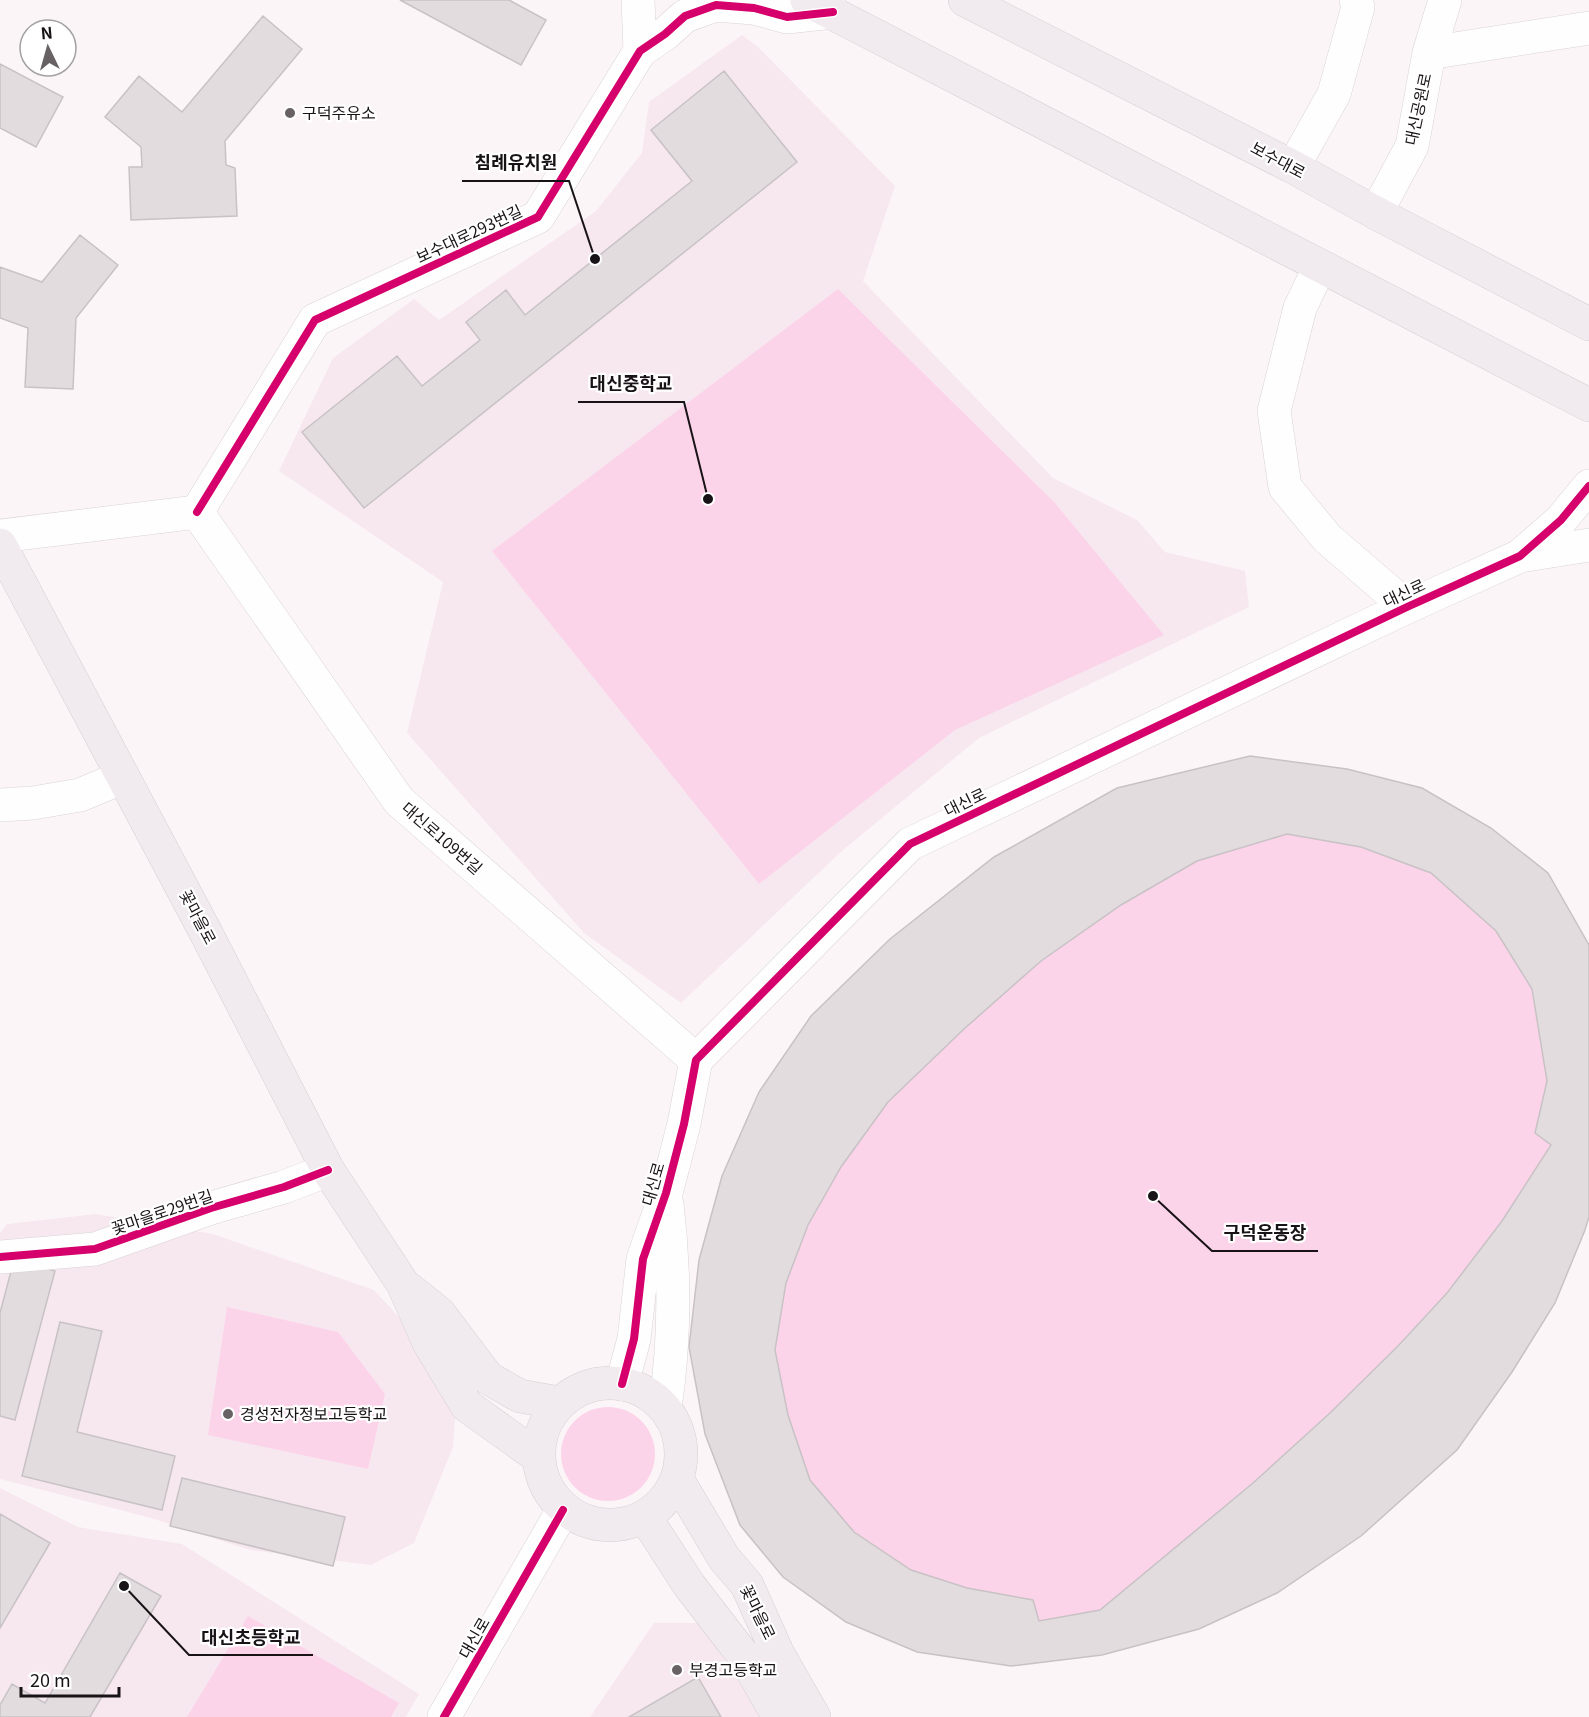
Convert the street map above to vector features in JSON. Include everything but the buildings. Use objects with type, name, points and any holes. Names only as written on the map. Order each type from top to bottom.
[{"type":"main road","name":"보수대로","points":[[965,0],[1293,167],[1589,324]]},
{"type":"main road","points":[[820,6],[1589,405]]},
{"type":"main road","name":"꽃마을로","points":[[0,545],[205,931],[328,1170],[403,1284],[429,1343],[467,1406],[537,1456]]},
{"type":"main road","name":"꽃마을로","points":[[403,1284],[439,1313],[488,1378],[520,1396],[558,1403]]},
{"type":"main road","points":[[599,1383],[622,1384],[645,1392],[665,1408],[678,1430],[682,1454],[677,1479],[665,1501],[645,1517],[618,1526],[589,1524],[563,1510],[550,1495],[541,1476],[537,1456],[543,1428],[558,1403],[577,1390],[599,1383]]},
{"type":"main road","name":"꽃마을로","points":[[677,1479],[724,1558],[747,1585],[778,1654],[814,1717]]},
{"type":"main road","name":"꽃마을로","points":[[645,1517],[689,1586],[743,1655],[779,1717]]},
{"type":"street","points":[[638,0],[640,51]]},
{"type":"street","points":[[1293,167],[1334,94],[1358,7],[1356,0]]},
{"type":"street","name":"대신공원로","points":[[1376,213],[1412,146],[1430,53],[1445,0]]},
{"type":"street","name":"보수대로293번길","points":[[197,512],[315,320],[538,217],[640,51],[665,34],[685,16],[716,5],[754,8],[787,17],[820,6]]},
{"type":"street","points":[[1430,53],[1589,28]]},
{"type":"street","points":[[1320,266],[1300,308],[1274,411],[1285,487],[1327,538],[1407,607]]},
{"type":"street","name":"대신로","points":[[622,1384],[634,1339],[643,1259],[666,1193],[684,1124],[696,1060],[910,844],[1407,607],[1520,556],[1561,520],[1589,486]]},
{"type":"street","points":[[0,536],[197,512]]},
{"type":"street","name":"대신로109번길","points":[[197,512],[399,801],[696,1060]]},
{"type":"street","points":[[1520,556],[1589,545]]},
{"type":"street","points":[[0,805],[33,803],[80,795],[123,777]]},
{"type":"street","name":"꽃마을로29번길","points":[[0,1257],[95,1249],[211,1208],[284,1187],[328,1170]]},
{"type":"street","name":"대신로","points":[[665,1408],[672,1360],[671,1238],[666,1193]]},
{"type":"street","name":"대신로","points":[[444,1717],[563,1510]]},
{"type":"shaded area","points":[[742,35],[758,47],[895,186],[863,281],[1053,478],[1137,520],[1165,552],[1245,571],[1249,607],[979,738],[842,851],[681,1003],[584,933],[407,733],[443,582],[279,471],[333,358],[414,299],[439,320],[596,211],[642,153],[649,102]]},
{"type":"shaded area","points":[[838,289],[1055,503],[1164,635],[955,730],[759,884],[492,551]]},
{"type":"shaded area","points":[[1250,756],[1347,769],[1422,788],[1491,828],[1548,873],[1589,945],[1589,1217],[1585,1230],[1555,1303],[1512,1372],[1457,1450],[1361,1536],[1277,1593],[1199,1629],[1102,1655],[1011,1666],[917,1652],[846,1622],[783,1577],[740,1525],[705,1434],[689,1347],[699,1260],[722,1176],[759,1092],[811,1016],[890,939],[994,857],[1117,788]]},
{"type":"shaded area","name":"경성전자정보고등학교","points":[[96,1214],[213,1234],[374,1290],[458,1381],[453,1447],[414,1543],[371,1565],[250,1550],[151,1518],[0,1479],[0,1233],[7,1224]]},
{"type":"shaded area","points":[[227,1307],[338,1332],[385,1394],[368,1469],[208,1435]]},
{"type":"shaded area","points":[[608,1407],[626,1410],[641,1421],[652,1436],[655,1454],[652,1472],[641,1487],[626,1498],[608,1501],[590,1498],[575,1487],[564,1472],[561,1454],[564,1436],[575,1421],[590,1410]]},
{"type":"shaded area","points":[[0,1488],[78,1527],[182,1544],[419,1694],[406,1717],[0,1717]]},
{"type":"shaded area","points":[[248,1616],[399,1703],[391,1717],[187,1717]]},
{"type":"shaded area","name":"부경고등학교","points":[[654,1623],[701,1623],[761,1717],[590,1717]]},
{"type":"cycle path","points":[[197,512],[315,320],[538,217],[640,51],[665,34],[685,16],[716,5],[754,8],[787,17],[833,12]]},
{"type":"cycle path","points":[[622,1384],[634,1339],[643,1259],[666,1193],[684,1124],[696,1060],[910,844],[1407,607],[1520,556],[1561,520],[1589,486]]},
{"type":"cycle path","points":[[0,1257],[95,1249],[211,1208],[284,1187],[328,1170]]},
{"type":"cycle path","points":[[444,1717],[563,1510]]},
{"type":"place","name":"구덕주유소","points":[[290,113]]},
{"type":"place","name":"침례유치원","points":[[595,259]]},
{"type":"place","name":"대신중학교","points":[[708,499]]},
{"type":"place","name":"구덕운동장","points":[[1153,1196]]},
{"type":"place","name":"경성전자정보고등학교","points":[[228,1414]]},
{"type":"place","name":"대신초등학교","points":[[124,1586]]},
{"type":"place","name":"부경고등학교","points":[[677,1670]]}]
